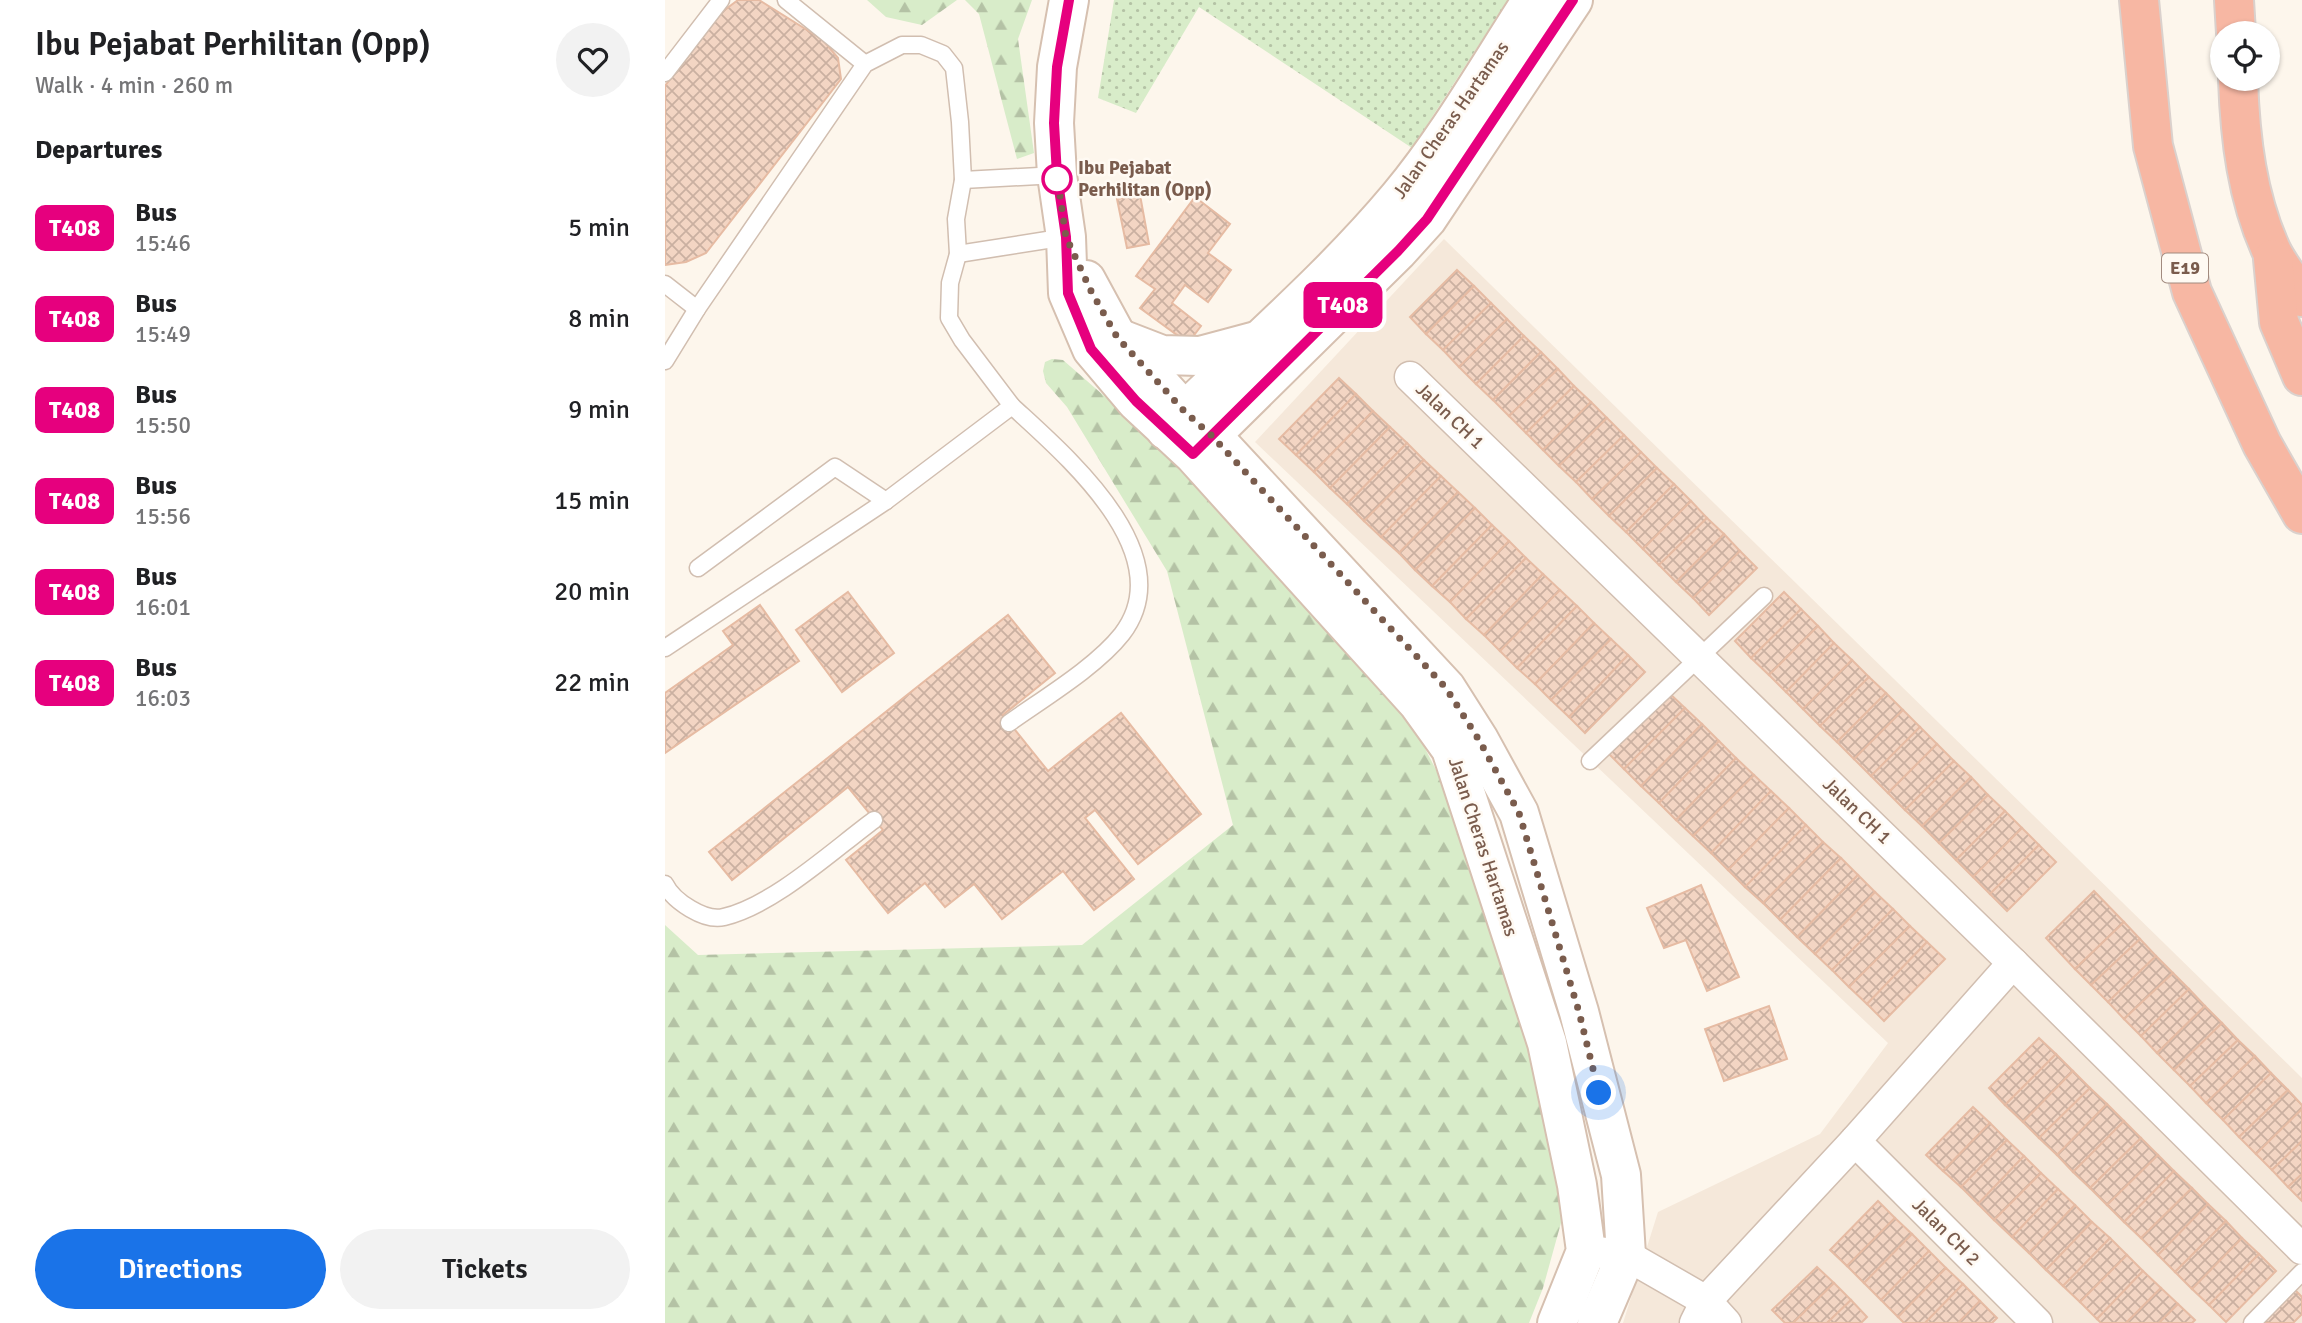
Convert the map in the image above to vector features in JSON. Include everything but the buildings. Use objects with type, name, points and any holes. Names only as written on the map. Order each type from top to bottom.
[{"type":"highway","name":"E19","points":[[2139,0],[2153,146],[2192,292],[2262,443],[2302,514]]},
{"type":"highway","points":[[2234,0],[2235,21]]},
{"type":"highway","points":[[2238,91],[2250,190],[2273,253],[2302,297]]},
{"type":"highway","points":[[2273,253],[2279,322],[2302,376]]},
{"type":"street","points":[[1069,0],[1057,67],[1054,123],[1057,175],[1066,237],[1068,293],[1091,349],[1136,401],[1189,433]]},
{"type":"street","name":"Jalan Cheras Hartamas","points":[[1189,433],[1262,340],[1328,298],[1373,227],[1422,169],[1532,0]]},
{"type":"street","name":"Jalan Cheras Hartamas","points":[[1189,433],[1328,298],[1427,219],[1573,0]]},
{"type":"street","points":[[1066,237],[1091,291],[1117,337],[1189,433]]},
{"type":"street","points":[[1117,337],[1162,355],[1200,356],[1262,340]]},
{"type":"street","name":"Jalan CH 1","points":[[1410,377],[2013,963],[2302,1249]]},
{"type":"street","name":"Jalan Cheras Hartamas","points":[[1189,433],[1418,703],[1451,749],[1547,1043],[1577,1185],[1586,1251],[1557,1323]]},
{"type":"street","name":"Jalan Cheras Hartamas","points":[[1189,433],[1446,688],[1479,740],[1519,813],[1579,1012],[1621,1175],[1626,1255],[1597,1323]]},
{"type":"street","points":[[1700,1312],[2013,963]]},
{"type":"street","name":"Jalan CH 2","points":[[1854,1141],[2037,1323]]},
{"type":"street","points":[[1586,1251],[1626,1255],[1700,1312],[1726,1323]]},
{"type":"lane","points":[[665,73],[721,0]]},
{"type":"lane","points":[[786,0],[865,64]]},
{"type":"lane","points":[[665,361],[697,309],[865,64],[902,45],[921,45],[943,54],[954,68],[963,180],[956,219],[958,254],[950,282],[949,318],[962,341],[1012,407],[1074,463],[1102,497],[1122,528],[1135,559],[1139,586],[1133,613],[1122,634],[1099,657],[1009,723]]},
{"type":"lane","points":[[963,180],[1057,175]]},
{"type":"lane","points":[[958,254],[1066,237]]},
{"type":"lane","points":[[665,284],[697,309]]},
{"type":"lane","points":[[665,648],[886,502],[1012,407]]},
{"type":"lane","points":[[698,568],[835,467],[886,502]]},
{"type":"lane","points":[[1590,761],[1764,596]]},
{"type":"lane","points":[[665,884],[680,903],[697,913],[720,919],[756,905],[874,820]]},
{"type":"lane","points":[[2252,1323],[2302,1272]]},
{"type":"shaded area","points":[[1444,239],[2302,1078],[2302,1323],[1623,1323],[1658,1212],[1820,1134],[1888,1043],[1255,442]]},
{"type":"green space","points":[[867,0],[957,0],[922,25],[886,17]]},
{"type":"green space","points":[[965,0],[1032,0],[1018,39],[1034,153],[1017,159],[979,14]]},
{"type":"green space","points":[[1114,0],[1508,0],[1412,148],[1199,7],[1136,113],[1098,98]]},
{"type":"green space","points":[[1052,359],[1063,360],[1197,477],[1402,703],[1463,823],[1545,1062],[1569,1194],[1543,1288],[1529,1323],[665,1323],[665,925],[698,955],[1082,945],[1233,825],[1167,571],[1067,407],[1046,383],[1043,371],[1045,362]]},
{"type":"bus line","name":"T408","points":[[1069,0],[1057,67],[1054,123],[1057,175],[1066,237],[1068,293],[1091,349],[1136,401],[1193,454],[1427,219],[1573,0]]},
{"type":"place","name":"Ibu Pejabat Perhilitan (Opp)","points":[[1057,179]]},
{"type":"route","points":[[1057,179],[1057,175],[1066,237],[1091,291],[1117,337],[1159,385],[1211,435],[1446,688],[1479,740],[1519,813],[1579,1012],[1599,1093]]}]
